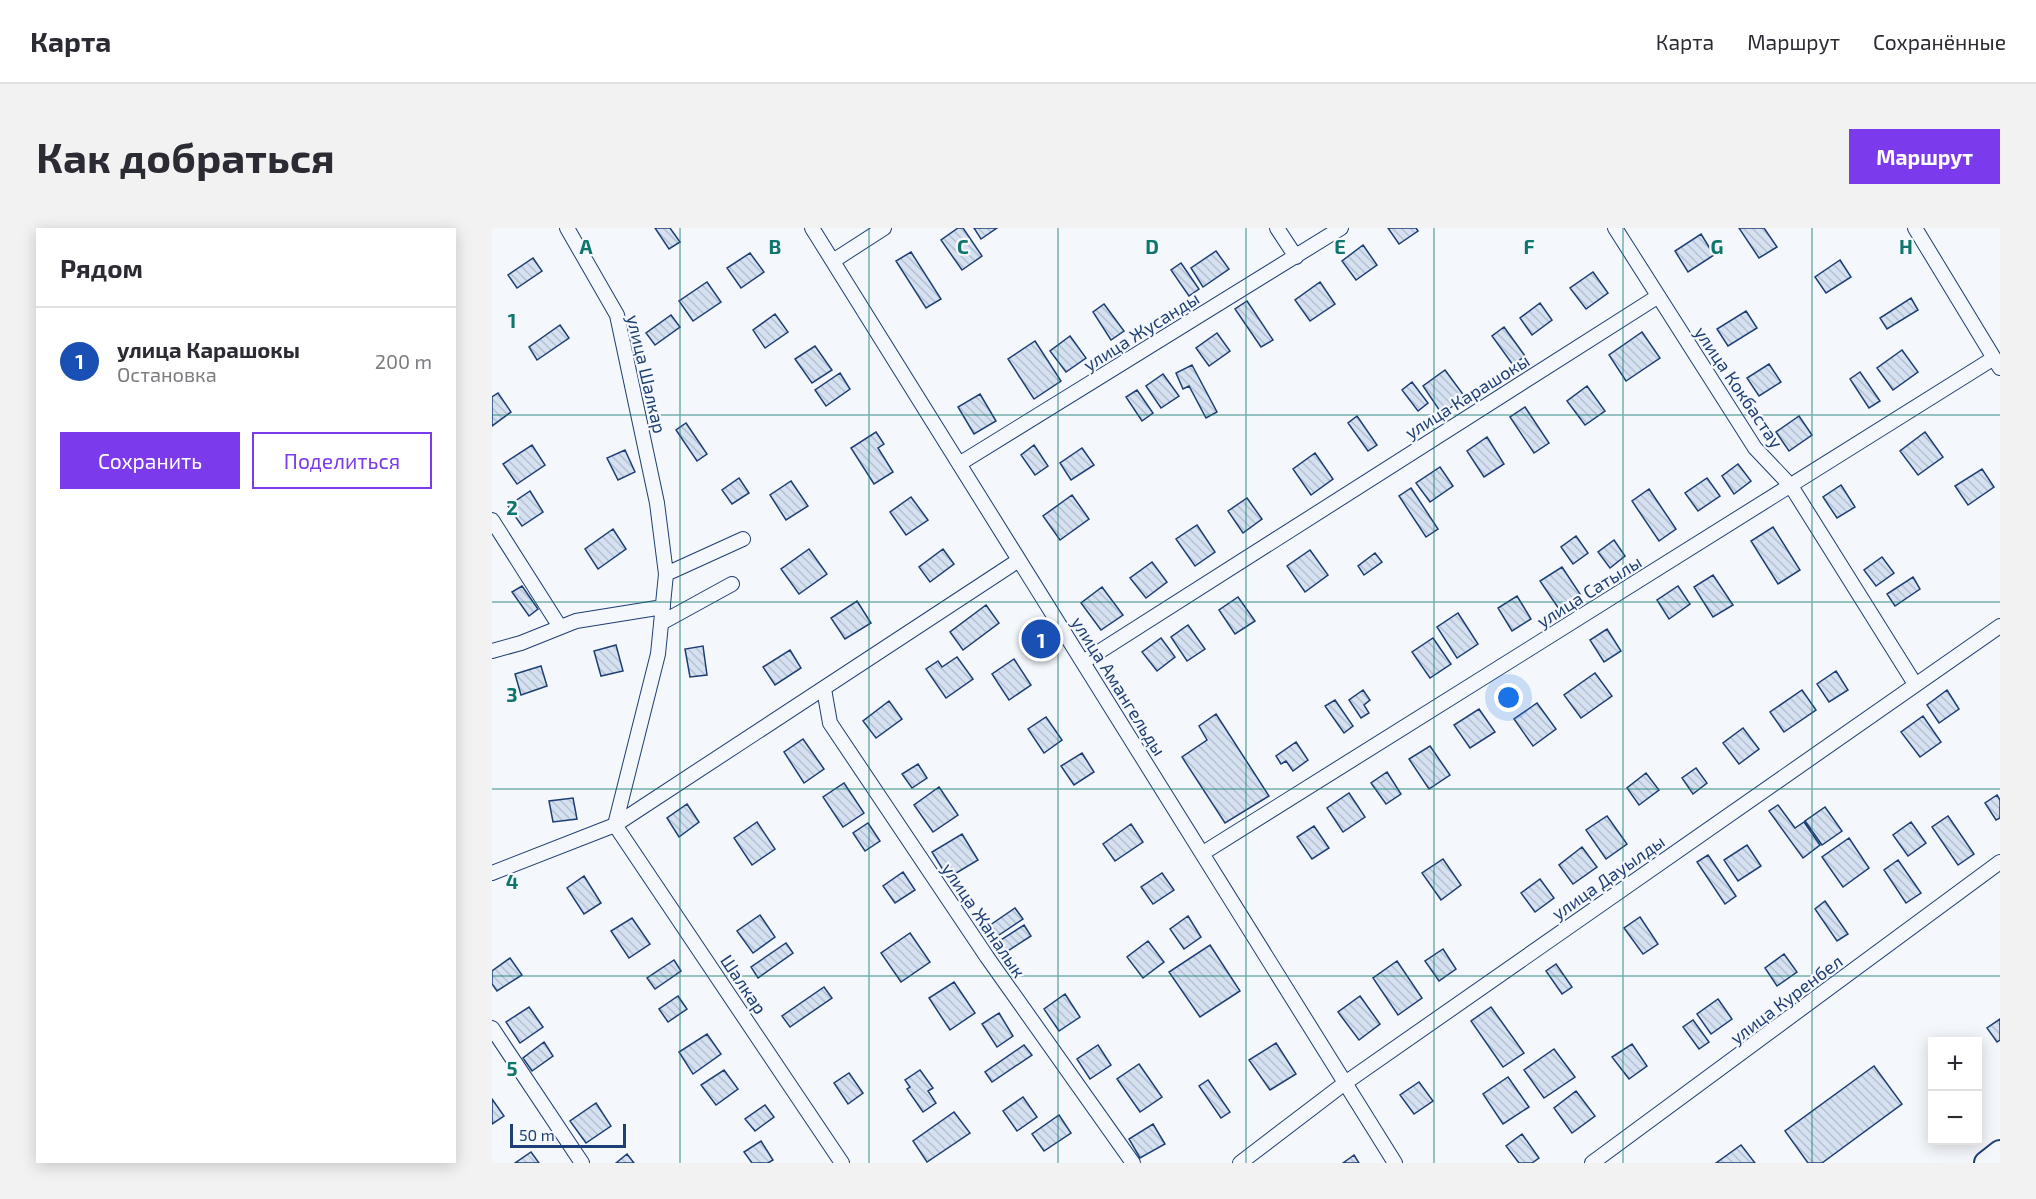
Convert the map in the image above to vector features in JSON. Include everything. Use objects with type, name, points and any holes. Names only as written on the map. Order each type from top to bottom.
[{"type":"highway","points":[[1986,1163],[2000,1152]]},
{"type":"street","name":"улица Шалкар","points":[[567,228],[617,315],[657,503],[666,574],[656,664],[615,825]]},
{"type":"street","name":"улица Амангельды","points":[[812,228],[1395,1163]]},
{"type":"street","points":[[833,261],[884,228]]},
{"type":"street","points":[[1277,228],[1296,257]]},
{"type":"street","name":"улица Жусанды","points":[[959,464],[1341,228]]},
{"type":"street","name":"улица Кокбастау","points":[[1615,228],[1755,448],[1791,486],[1915,684]]},
{"type":"street","points":[[1915,228],[1997,363]]},
{"type":"street","name":"улица Карашокы","points":[[1083,662],[1657,297]]},
{"type":"street","name":"улица Сатылы","points":[[1203,853],[1791,486],[1997,363]]},
{"type":"street","points":[[492,520],[560,627]]},
{"type":"street","points":[[666,574],[743,539]]},
{"type":"street","points":[[492,873],[615,825],[1020,560]]},
{"type":"street","points":[[661,623],[732,584]]},
{"type":"street","points":[[492,651],[576,621],[663,607]]},
{"type":"street","name":"улица Дауылды","points":[[1240,1163],[1345,1083],[2000,626]]},
{"type":"street","name":"улица Жаналык","points":[[824,688],[830,723],[987,957],[1132,1163]]},
{"type":"street","name":"Шалкар","points":[[615,825],[842,1163]]},
{"type":"street","name":"улица Куренбел","points":[[1592,1163],[2000,862]]},
{"type":"street","points":[[492,1028],[582,1163]]},
{"type":"building","points":[[655,228],[670,228],[680,242],[669,249]]},
{"type":"building","points":[[958,228],[963,228],[982,256],[962,270],[941,240]]},
{"type":"building","points":[[974,228],[997,228],[981,239]]},
{"type":"building","points":[[1388,228],[1416,228],[1418,231],[1399,244]]},
{"type":"building","points":[[1739,228],[1764,228],[1777,247],[1759,258]]},
{"type":"building","points":[[1701,234],[1714,255],[1688,272],[1675,251]]},
{"type":"building","points":[[1363,245],[1377,265],[1356,280],[1342,261]]},
{"type":"building","points":[[1216,251],[1229,269],[1203,287],[1191,268]]},
{"type":"building","points":[[911,252],[941,299],[926,308],[896,261]]},
{"type":"building","points":[[750,253],[764,272],[741,288],[727,268]]},
{"type":"building","points":[[533,258],[542,271],[517,288],[508,275]]},
{"type":"building","points":[[1840,260],[1851,277],[1826,293],[1815,277]]},
{"type":"building","points":[[1181,263],[1199,289],[1189,296],[1171,270]]},
{"type":"building","points":[[1593,272],[1608,293],[1586,309],[1570,288]]},
{"type":"building","points":[[707,282],[721,302],[693,321],[679,301]]},
{"type":"building","points":[[1320,282],[1335,304],[1310,321],[1295,300]]},
{"type":"building","points":[[1911,298],[1918,310],[1887,329],[1880,318]]},
{"type":"building","points":[[1247,301],[1273,340],[1261,347],[1235,309]]},
{"type":"building","points":[[1540,303],[1552,320],[1532,335],[1520,318]]},
{"type":"building","points":[[1104,304],[1124,331],[1111,340],[1093,312]]},
{"type":"building","points":[[1746,311],[1757,328],[1728,346],[1717,329]]},
{"type":"building","points":[[775,314],[788,332],[765,348],[753,330]]},
{"type":"building","points":[[671,315],[680,327],[655,345],[646,333]]},
{"type":"building","points":[[560,325],[569,338],[537,360],[529,347]]},
{"type":"building","points":[[1504,327],[1525,356],[1513,365],[1492,336]]},
{"type":"building","points":[[1642,332],[1660,358],[1626,381],[1609,355]]},
{"type":"building","points":[[1217,333],[1230,351],[1209,366],[1196,348]]},
{"type":"building","points":[[1070,336],[1086,358],[1066,372],[1050,351]]},
{"type":"building","points":[[1035,341],[1061,381],[1034,399],[1008,359]]},
{"type":"building","points":[[815,346],[832,370],[812,383],[795,359]]},
{"type":"building","points":[[1902,350],[1918,372],[1893,390],[1877,368]]},
{"type":"building","points":[[1769,364],[1781,382],[1759,396],[1747,378]]},
{"type":"building","points":[[1192,365],[1217,412],[1206,418],[1189,386],[1183,389],[1176,373]]},
{"type":"building","points":[[1445,370],[1465,397],[1442,414],[1423,386]]},
{"type":"building","points":[[1860,372],[1880,401],[1869,408],[1850,379]]},
{"type":"building","points":[[840,373],[850,389],[826,406],[815,390]]},
{"type":"building","points":[[1163,374],[1179,396],[1161,408],[1146,386]]},
{"type":"building","points":[[1412,382],[1428,403],[1418,411],[1402,390]]},
{"type":"building","points":[[1587,386],[1605,411],[1585,425],[1567,401]]},
{"type":"building","points":[[1137,390],[1153,413],[1142,421],[1126,397]]},
{"type":"building","points":[[498,393],[511,412],[492,426],[492,397]]},
{"type":"building","points":[[980,394],[996,421],[974,434],[958,407]]},
{"type":"building","points":[[1525,407],[1549,443],[1534,453],[1510,417]]},
{"type":"building","points":[[1357,416],[1377,445],[1368,451],[1348,423]]},
{"type":"building","points":[[1799,416],[1812,435],[1789,451],[1776,432]]},
{"type":"building","points":[[686,423],[707,454],[697,461],[676,430]]},
{"type":"building","points":[[876,432],[884,444],[878,448],[893,472],[874,484],[851,448]]},
{"type":"building","points":[[1925,432],[1943,457],[1918,475],[1900,451]]},
{"type":"building","points":[[1487,437],[1504,464],[1484,477],[1467,451]]},
{"type":"building","points":[[532,445],[545,465],[517,484],[503,464]]},
{"type":"building","points":[[1034,445],[1048,466],[1035,475],[1021,455]]},
{"type":"building","points":[[1082,448],[1094,465],[1071,480],[1060,463]]},
{"type":"building","points":[[625,450],[635,472],[618,480],[607,458]]},
{"type":"building","points":[[1315,453],[1333,479],[1311,495],[1293,469]]},
{"type":"building","points":[[1738,464],[1751,481],[1734,494],[1722,476]]},
{"type":"building","points":[[1440,467],[1453,486],[1430,502],[1416,483]]},
{"type":"building","points":[[1982,469],[1994,487],[1968,505],[1955,486]]},
{"type":"building","points":[[739,478],[749,493],[732,504],[722,490]]},
{"type":"building","points":[[1707,478],[1720,496],[1698,511],[1685,493]]},
{"type":"building","points":[[791,481],[808,506],[786,520],[770,495]]},
{"type":"building","points":[[1841,485],[1855,507],[1837,518],[1823,497]]},
{"type":"building","points":[[1411,488],[1438,529],[1426,537],[1399,496]]},
{"type":"building","points":[[1649,489],[1676,529],[1659,541],[1632,501]]},
{"type":"building","points":[[530,491],[543,512],[522,526],[508,506]]},
{"type":"building","points":[[1072,495],[1089,519],[1060,540],[1043,516]]},
{"type":"building","points":[[911,497],[928,520],[906,535],[890,512]]},
{"type":"building","points":[[1247,498],[1262,519],[1243,533],[1228,511]]},
{"type":"building","points":[[1197,525],[1215,552],[1195,566],[1176,539]]},
{"type":"building","points":[[1773,527],[1800,570],[1778,584],[1751,541]]},
{"type":"building","points":[[613,529],[626,549],[598,569],[585,549]]},
{"type":"building","points":[[1576,536],[1588,553],[1573,564],[1561,547]]},
{"type":"building","points":[[1614,540],[1625,556],[1610,568],[1598,552]]},
{"type":"building","points":[[809,549],[827,574],[799,594],[781,569]]},
{"type":"building","points":[[943,549],[954,564],[930,582],[919,567]]},
{"type":"building","points":[[1310,550],[1328,575],[1305,592],[1287,566]]},
{"type":"building","points":[[1375,553],[1382,562],[1364,575],[1358,566]]},
{"type":"building","points":[[1882,557],[1894,573],[1876,586],[1864,570]]},
{"type":"building","points":[[1152,562],[1167,582],[1146,598],[1130,578]]},
{"type":"building","points":[[1562,567],[1580,594],[1559,609],[1540,581]]},
{"type":"building","points":[[1713,575],[1733,605],[1713,617],[1694,587]]},
{"type":"building","points":[[1913,577],[1920,589],[1895,606],[1887,594]]},
{"type":"building","points":[[522,586],[538,609],[529,616],[512,592]]},
{"type":"building","points":[[1678,586],[1690,604],[1669,619],[1657,600]]},
{"type":"building","points":[[1102,587],[1123,615],[1101,630],[1081,603]]},
{"type":"building","points":[[1517,596],[1531,619],[1512,631],[1498,608]]},
{"type":"building","points":[[1238,597],[1255,621],[1235,634],[1219,610]]},
{"type":"building","points":[[857,601],[871,623],[845,639],[831,618]]},
{"type":"building","points":[[986,605],[999,623],[963,650],[950,632]]},
{"type":"building","points":[[1458,613],[1478,644],[1457,658],[1437,627]]},
{"type":"building","points":[[1188,625],[1205,649],[1187,661],[1171,637]]},
{"type":"building","points":[[1607,629],[1621,651],[1604,662],[1590,640]]},
{"type":"building","points":[[1161,638],[1175,657],[1157,671],[1142,652]]},
{"type":"building","points":[[1433,638],[1451,664],[1430,678],[1412,652]]},
{"type":"building","points":[[616,645],[623,671],[601,676],[594,651]]},
{"type":"building","points":[[703,646],[707,675],[690,677],[685,649]]},
{"type":"building","points":[[790,650],[801,668],[775,685],[763,667]]},
{"type":"building","points":[[957,657],[973,679],[946,698],[926,669],[938,661],[942,667]]},
{"type":"building","points":[[1014,659],[1031,685],[1009,700],[992,674]]},
{"type":"building","points":[[541,666],[547,686],[521,695],[515,674]]},
{"type":"building","points":[[1836,671],[1848,690],[1829,702],[1817,684]]},
{"type":"building","points":[[1595,673],[1612,696],[1581,718],[1564,695]]},
{"type":"building","points":[[1363,690],[1370,700],[1364,705],[1369,713],[1361,718],[1349,700]]},
{"type":"building","points":[[1802,690],[1816,710],[1784,732],[1770,712]]},
{"type":"building","points":[[1947,690],[1959,709],[1939,723],[1927,705]]},
{"type":"building","points":[[1335,700],[1353,726],[1344,733],[1325,706]]},
{"type":"building","points":[[889,701],[902,719],[876,738],[863,721]]},
{"type":"building","points":[[1537,703],[1556,729],[1533,746],[1514,719]]},
{"type":"building","points":[[1479,709],[1495,732],[1470,748],[1454,725]]},
{"type":"building","points":[[1216,714],[1269,796],[1225,823],[1182,757],[1207,740],[1199,726]]},
{"type":"building","points":[[1923,716],[1941,742],[1920,757],[1901,732]]},
{"type":"building","points":[[1046,717],[1062,740],[1044,753],[1028,729]]},
{"type":"building","points":[[1743,728],[1759,749],[1739,764],[1723,743]]},
{"type":"building","points":[[803,739],[824,769],[804,783],[784,752]]},
{"type":"building","points":[[1296,742],[1308,760],[1293,771],[1286,761],[1281,764],[1276,756]]},
{"type":"building","points":[[1430,746],[1450,775],[1429,789],[1409,759]]},
{"type":"building","points":[[1082,753],[1094,772],[1074,785],[1061,766]]},
{"type":"building","points":[[918,764],[927,778],[912,788],[902,774]]},
{"type":"building","points":[[1696,768],[1707,783],[1693,794],[1682,778]]},
{"type":"building","points":[[1387,772],[1401,794],[1386,804],[1371,783]]},
{"type":"building","points":[[1646,773],[1659,790],[1639,805],[1627,788]]},
{"type":"building","points":[[844,783],[864,813],[843,827],[823,797]]},
{"type":"building","points":[[939,787],[958,815],[933,832],[914,805]]},
{"type":"building","points":[[1349,793],[1365,817],[1343,832],[1327,808]]},
{"type":"building","points":[[1997,795],[2000,800],[2000,818],[1996,820],[1985,803]]},
{"type":"building","points":[[573,798],[577,819],[553,822],[549,801]]},
{"type":"building","points":[[687,804],[699,822],[679,837],[667,818]]},
{"type":"building","points":[[1778,805],[1795,828],[1804,822],[1820,845],[1803,858],[1769,811]]},
{"type":"building","points":[[1825,807],[1842,831],[1822,845],[1805,821]]},
{"type":"building","points":[[1607,816],[1627,844],[1606,859],[1586,830]]},
{"type":"building","points":[[1948,816],[1974,854],[1958,865],[1932,827]]},
{"type":"building","points":[[757,822],[775,849],[752,865],[734,838]]},
{"type":"building","points":[[1911,822],[1926,843],[1908,856],[1893,835]]},
{"type":"building","points":[[868,823],[880,841],[865,851],[853,833]]},
{"type":"building","points":[[1131,824],[1143,842],[1115,861],[1103,844]]},
{"type":"building","points":[[1314,826],[1329,848],[1312,859],[1297,837]]},
{"type":"building","points":[[962,834],[978,860],[948,878],[932,852]]},
{"type":"building","points":[[1849,838],[1869,868],[1843,887],[1822,857]]},
{"type":"building","points":[[1747,845],[1761,866],[1738,881],[1724,860]]},
{"type":"building","points":[[1582,847],[1597,867],[1573,884],[1559,865]]},
{"type":"building","points":[[1708,855],[1736,896],[1725,904],[1697,862]]},
{"type":"building","points":[[1443,859],[1461,885],[1441,900],[1422,873]]},
{"type":"building","points":[[1898,860],[1921,893],[1906,903],[1884,870]]},
{"type":"building","points":[[903,872],[915,890],[895,903],[883,886]]},
{"type":"building","points":[[1162,873],[1174,890],[1153,904],[1141,887]]},
{"type":"building","points":[[584,876],[601,903],[584,914],[567,888]]},
{"type":"building","points":[[1540,879],[1554,898],[1535,912],[1521,893]]},
{"type":"building","points":[[1825,901],[1848,934],[1837,941],[1815,909]]},
{"type":"building","points":[[1015,908],[1023,919],[990,941],[983,930]]},
{"type":"building","points":[[760,915],[775,937],[753,953],[737,931]]},
{"type":"building","points":[[1188,916],[1201,937],[1184,949],[1170,929]]},
{"type":"building","points":[[1640,917],[1658,944],[1643,954],[1624,928]]},
{"type":"building","points":[[632,918],[650,944],[629,958],[611,931]]},
{"type":"building","points":[[1024,925],[1031,936],[1000,956],[993,945]]},
{"type":"building","points":[[910,933],[930,962],[901,982],[881,953]]},
{"type":"building","points":[[1148,941],[1164,962],[1143,978],[1127,957]]},
{"type":"building","points":[[786,943],[793,953],[758,978],[751,967]]},
{"type":"building","points":[[1210,945],[1240,991],[1200,1017],[1169,972]]},
{"type":"building","points":[[1443,949],[1456,969],[1439,981],[1425,961]]},
{"type":"building","points":[[1784,954],[1797,972],[1777,986],[1765,968]]},
{"type":"building","points":[[510,958],[522,975],[497,991],[492,984],[492,971]]},
{"type":"building","points":[[674,960],[681,971],[655,989],[647,978]]},
{"type":"building","points":[[1397,961],[1422,998],[1398,1015],[1373,978]]},
{"type":"building","points":[[1556,964],[1572,987],[1562,994],[1546,971]]},
{"type":"building","points":[[954,982],[975,1013],[950,1030],[929,998]]},
{"type":"building","points":[[824,987],[832,998],[790,1027],[782,1016]]},
{"type":"building","points":[[1065,994],[1080,1017],[1059,1031],[1044,1009]]},
{"type":"building","points":[[678,996],[687,1009],[668,1022],[659,1009]]},
{"type":"building","points":[[1360,996],[1380,1024],[1359,1040],[1338,1012]]},
{"type":"building","points":[[1718,999],[1732,1019],[1711,1034],[1697,1014]]},
{"type":"building","points":[[529,1007],[543,1027],[520,1043],[506,1022]]},
{"type":"building","points":[[1491,1007],[1524,1053],[1503,1067],[1471,1021]]},
{"type":"building","points":[[999,1013],[1013,1036],[997,1047],[982,1024]]},
{"type":"building","points":[[2000,1019],[2000,1040],[1997,1042],[1987,1028]]},
{"type":"building","points":[[1693,1020],[1709,1042],[1699,1049],[1683,1027]]},
{"type":"building","points":[[707,1034],[721,1054],[693,1074],[679,1052]]},
{"type":"building","points":[[544,1042],[553,1056],[532,1071],[523,1058]]},
{"type":"building","points":[[1276,1043],[1296,1074],[1270,1090],[1249,1060]]},
{"type":"building","points":[[1632,1044],[1647,1066],[1629,1079],[1612,1057]]},
{"type":"building","points":[[1024,1045],[1032,1055],[992,1082],[985,1072]]},
{"type":"building","points":[[1098,1045],[1111,1065],[1090,1079],[1077,1059]]},
{"type":"building","points":[[1554,1049],[1575,1077],[1544,1098],[1524,1070]]},
{"type":"building","points":[[1139,1064],[1162,1097],[1140,1112],[1117,1079]]},
{"type":"building","points":[[1874,1066],[1902,1104],[1822,1163],[1808,1163],[1785,1131]]},
{"type":"building","points":[[724,1070],[738,1089],[716,1105],[701,1085]]},
{"type":"building","points":[[920,1070],[933,1088],[928,1091],[936,1103],[923,1112],[907,1089],[910,1087],[905,1080]]},
{"type":"building","points":[[849,1073],[863,1093],[848,1104],[834,1083]]},
{"type":"building","points":[[1508,1077],[1529,1107],[1503,1124],[1483,1094]]},
{"type":"building","points":[[1208,1080],[1230,1112],[1221,1118],[1199,1086]]},
{"type":"building","points":[[1419,1082],[1433,1101],[1414,1114],[1400,1095]]},
{"type":"building","points":[[1576,1091],[1595,1116],[1572,1133],[1554,1108]]},
{"type":"building","points":[[1023,1097],[1037,1117],[1017,1131],[1003,1111]]},
{"type":"building","points":[[492,1099],[504,1116],[492,1124]]},
{"type":"building","points":[[596,1103],[611,1126],[586,1143],[570,1121]]},
{"type":"building","points":[[765,1105],[774,1117],[755,1131],[745,1119]]},
{"type":"building","points":[[954,1112],[970,1133],[927,1162],[913,1141]]},
{"type":"building","points":[[1059,1115],[1071,1133],[1044,1151],[1032,1134]]},
{"type":"building","points":[[1153,1124],[1165,1144],[1140,1158],[1129,1139]]},
{"type":"building","points":[[1522,1134],[1539,1158],[1532,1163],[1519,1163],[1506,1146]]},
{"type":"building","points":[[761,1141],[773,1160],[768,1163],[752,1163],[744,1152]]},
{"type":"building","points":[[1741,1145],[1755,1163],[1716,1163]]},
{"type":"building","points":[[531,1152],[539,1163],[515,1163]]},
{"type":"building","points":[[627,1154],[634,1163],[616,1163]]},
{"type":"building","points":[[1354,1155],[1359,1163],[1343,1163]]},
{"type":"place","name":"улица Карашокы","points":[[1041,639]]}]
